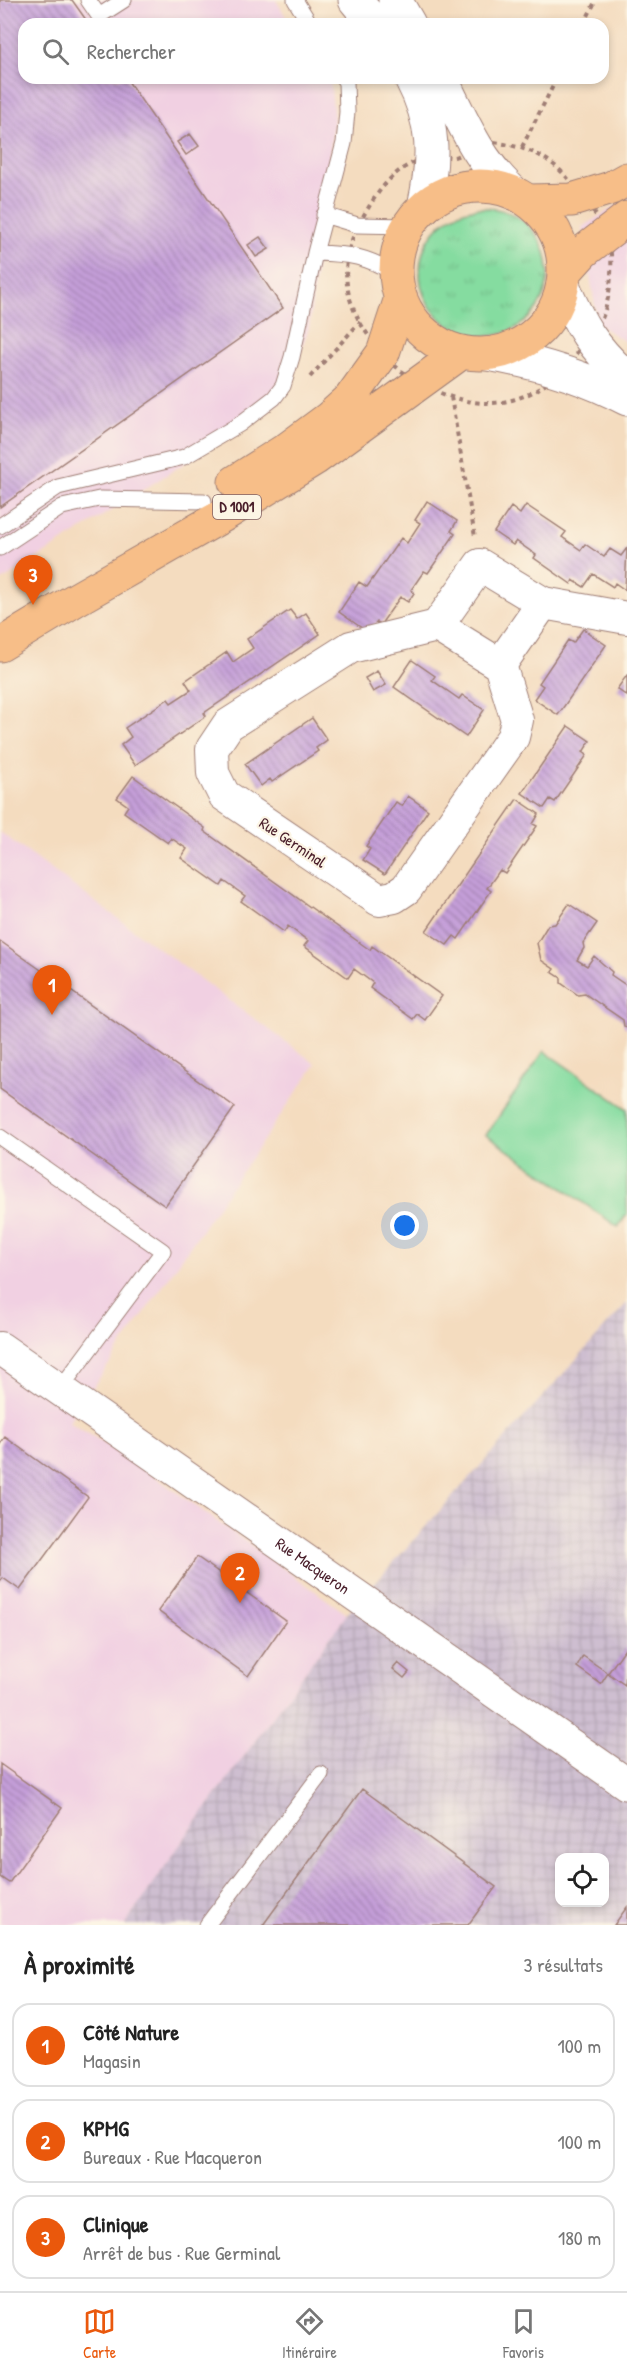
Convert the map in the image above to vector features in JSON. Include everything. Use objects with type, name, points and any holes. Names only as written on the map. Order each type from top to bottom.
[{"type":"main road","points":[[617,225],[583,252],[564,279],[556,306],[544,324],[528,339],[508,349],[475,353],[442,345],[425,333],[411,317],[399,286],[399,249],[416,217],[445,194],[467,187],[491,186],[522,197],[572,200],[611,188],[627,179]]},
{"type":"main road","points":[[522,197],[544,215],[556,232],[562,252],[564,279]]},
{"type":"main road","name":"D 1001","points":[[0,626],[204,501],[286,449],[329,418],[350,399],[383,353],[399,286]]},
{"type":"main road","name":"D 1001","points":[[0,645],[222,516],[316,458],[419,383],[475,353]]},
{"type":"street","points":[[355,0],[370,18]]},
{"type":"street","points":[[395,0],[406,18]]},
{"type":"street","points":[[413,84],[429,124],[432,155],[431,175],[416,217]]},
{"type":"street","points":[[444,84],[474,145],[498,178],[522,197]]},
{"type":"street","points":[[564,279],[576,319],[607,359],[627,378]]},
{"type":"street","points":[[475,353],[518,359],[562,372],[627,399]]},
{"type":"street","points":[[543,603],[500,665],[436,626],[480,565],[543,603],[627,618]]},
{"type":"street","name":"Rue Germinal","points":[[436,626],[351,647],[228,725],[212,748],[213,773],[224,795],[379,900],[394,897],[406,889],[513,736],[516,720],[500,665]]},
{"type":"street","name":"Rue Macqueron","points":[[0,1348],[627,1784]]},
{"type":"lane","points":[[88,0],[99,16],[124,0]]},
{"type":"lane","points":[[295,0],[306,18]]},
{"type":"lane","points":[[0,526],[58,486],[184,457],[240,424],[274,398],[283,386],[292,357],[324,215],[344,142],[347,112],[346,84]]},
{"type":"lane","points":[[324,215],[357,225],[416,217]]},
{"type":"lane","points":[[315,253],[346,254],[373,260],[399,286]]},
{"type":"lane","points":[[0,548],[62,507],[99,499],[204,501]]},
{"type":"lane","points":[[0,1137],[163,1251],[60,1389]]},
{"type":"lane","points":[[207,1925],[321,1774]]},
{"type":"path","points":[[587,18],[596,0]]},
{"type":"path","points":[[522,147],[554,84]]},
{"type":"path","points":[[494,142],[522,147],[554,163],[582,197],[617,225],[611,254],[607,303],[596,330],[562,372],[544,385],[513,400],[483,405],[451,397],[419,383],[398,369],[360,322],[346,285],[346,254],[357,225],[378,192],[401,170],[432,155],[456,157],[474,145],[494,142]]},
{"type":"path","points":[[451,397],[480,565]]},
{"type":"shaded area","points":[[0,0],[276,0],[286,18],[18,18],[18,84],[331,84],[334,120],[309,328],[281,401],[0,582]]},
{"type":"shaded area","points":[[627,199],[627,343],[598,324],[582,227]]},
{"type":"shaded area","points":[[0,832],[316,1064],[69,1422],[133,1461],[347,1614],[177,1849],[125,1925],[0,1925]]},
{"type":"shaded area","points":[[627,1303],[627,1925],[125,1925],[177,1849],[347,1614]]},
{"type":"green space","points":[[484,208],[509,213],[529,227],[543,247],[548,272],[543,297],[529,317],[509,331],[484,336],[459,331],[439,317],[425,297],[420,272],[425,247],[439,227],[459,213]]},
{"type":"green space","points":[[544,1051],[627,1109],[627,1214],[618,1227],[486,1135]]},
{"type":"building","points":[[0,0],[72,0],[85,18],[18,18],[18,84],[130,84],[283,308],[0,507]]},
{"type":"building","points":[[190,134],[199,146],[186,155],[177,142]]},
{"type":"building","points":[[260,237],[269,249],[256,257],[248,245]]},
{"type":"building","points":[[427,501],[457,521],[451,531],[455,534],[428,573],[424,571],[411,590],[414,593],[408,602],[400,597],[381,624],[377,622],[369,633],[339,612],[359,582],[367,587],[401,538],[407,543],[420,523],[415,520]]},
{"type":"building","points":[[526,505],[566,532],[562,537],[581,550],[585,544],[604,557],[610,549],[621,556],[627,548],[625,590],[615,583],[613,587],[593,574],[584,587],[573,580],[571,584],[534,558],[536,555],[516,541],[513,545],[494,532],[511,507],[520,514]]},
{"type":"building","points":[[290,610],[297,619],[306,613],[320,634],[204,713],[206,716],[135,765],[121,745],[131,737],[125,728],[168,699],[171,703],[191,690],[185,681],[227,652],[233,662],[253,648],[247,639]]},
{"type":"building","points":[[583,629],[606,645],[558,715],[534,699],[543,686],[539,683],[568,640],[573,643]]},
{"type":"building","points":[[412,660],[435,676],[432,680],[459,699],[462,695],[484,710],[466,737],[394,687]]},
{"type":"building","points":[[377,671],[386,685],[373,692],[365,678]]},
{"type":"building","points":[[627,675],[627,696],[617,689]]},
{"type":"building","points":[[312,718],[327,740],[316,748],[318,751],[272,782],[270,779],[261,786],[245,764]]},
{"type":"building","points":[[568,726],[590,741],[583,752],[587,755],[555,802],[550,799],[544,808],[522,793]]},
{"type":"building","points":[[133,776],[205,828],[204,831],[370,950],[372,946],[442,996],[425,1020],[417,1014],[413,1019],[370,988],[373,983],[354,969],[348,978],[304,946],[308,941],[288,926],[284,932],[241,901],[245,896],[224,881],[221,886],[181,858],[187,849],[171,838],[168,843],[124,812],[128,806],[117,798]]},
{"type":"building","points":[[408,796],[428,810],[385,874],[363,860],[370,849],[366,846],[396,802],[402,806]]},
{"type":"building","points":[[517,799],[539,814],[533,824],[537,826],[505,873],[500,870],[487,888],[491,891],[458,939],[454,936],[447,945],[426,931]]},
{"type":"building","points":[[569,904],[597,923],[583,943],[584,948],[577,960],[587,966],[594,956],[612,972],[611,975],[627,986],[627,1028],[623,1020],[585,994],[578,995],[561,983],[561,978],[552,972],[554,969],[541,960],[537,943],[548,925],[555,924]]},
{"type":"building","points":[[0,941],[235,1107],[165,1206],[0,1089]]},
{"type":"building","points":[[5,1437],[88,1497],[20,1590],[3,1578],[0,1582],[0,1444]]},
{"type":"building","points":[[197,1557],[221,1574],[224,1569],[239,1580],[236,1585],[286,1621],[248,1676],[158,1611]]},
{"type":"building","points":[[627,1646],[625,1685],[608,1673]]},
{"type":"building","points":[[583,1656],[608,1673],[601,1684],[577,1667]]},
{"type":"building","points":[[398,1663],[409,1672],[404,1678],[393,1669]]},
{"type":"building","points":[[0,1764],[62,1808],[9,1883],[0,1877]]},
{"type":"building","points":[[362,1789],[496,1887],[468,1925],[263,1925]]},
{"type":"building","points":[[627,1907],[627,1925],[614,1925]]},
{"type":"place","name":"Clinique","points":[[33,605]]},
{"type":"place","name":"Côté Nature","points":[[52,1015]]},
{"type":"place","name":"KPMG","points":[[240,1603]]}]
